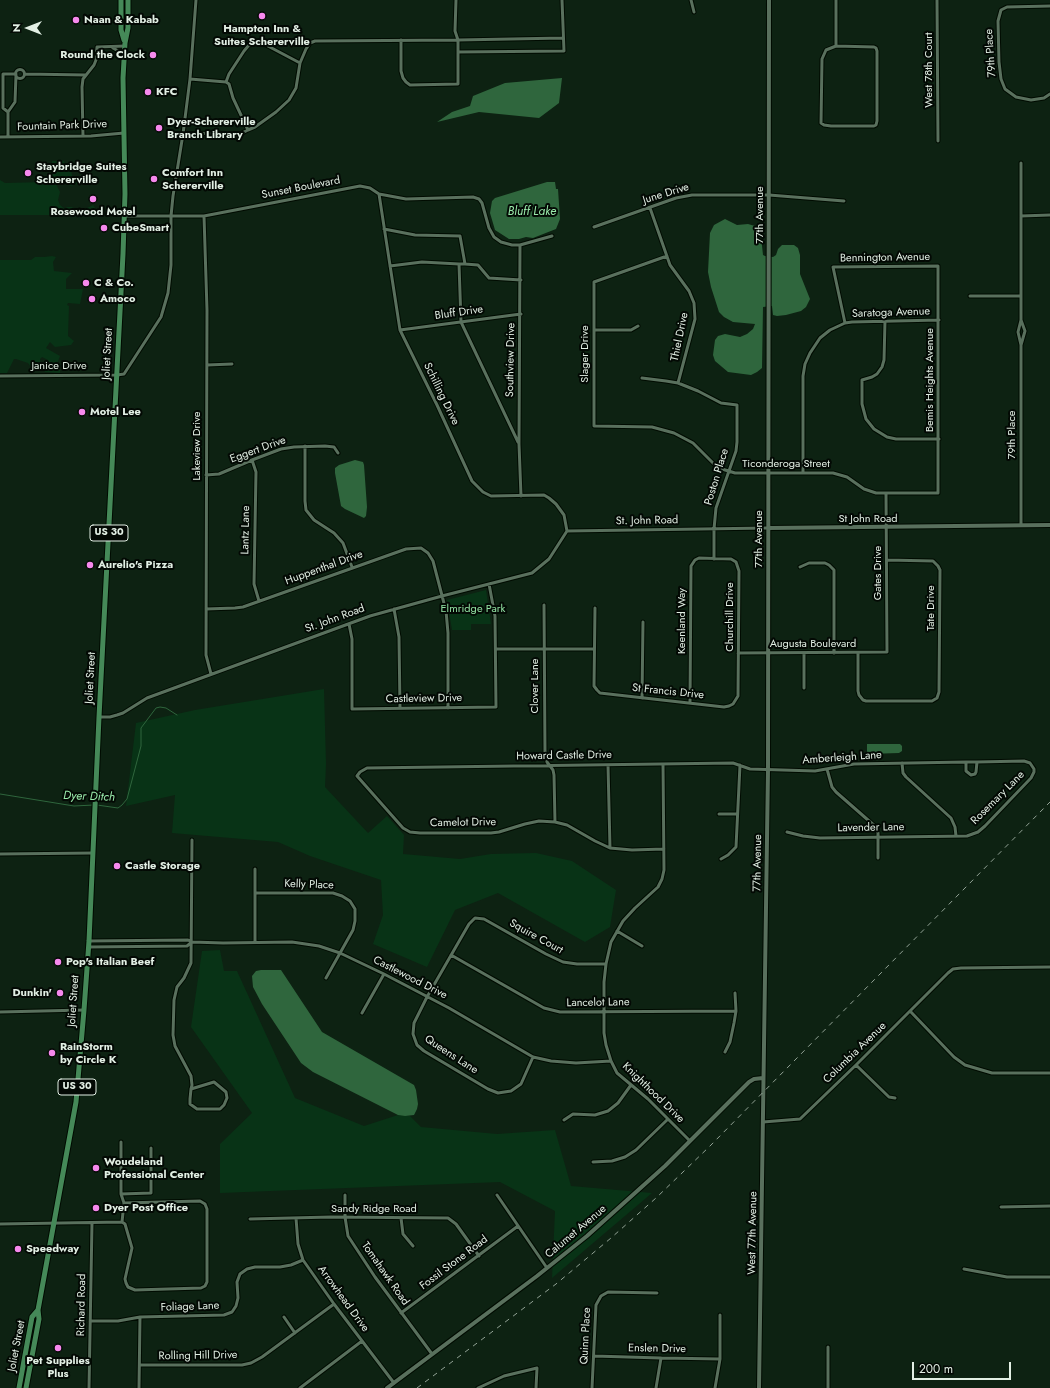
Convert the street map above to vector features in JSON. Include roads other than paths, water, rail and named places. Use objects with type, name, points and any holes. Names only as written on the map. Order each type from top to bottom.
[{"type":"main road","name":"US 30","points":[[121,0],[121,30],[125,45]]},
{"type":"main road","name":"US 30","points":[[125,45],[128,28],[128,0]]},
{"type":"main road","name":"Joliet Street","points":[[26,1388],[38,1319],[38,1310],[76,1102],[89,947],[124,216],[125,45]]},
{"type":"main road","name":"Joliet Street","points":[[20,1388],[32,1317],[38,1310]]},
{"type":"street","points":[[117,375],[124,374],[126,372],[161,316],[168,293],[171,265],[171,216],[190,79],[196,0]]},
{"type":"street","points":[[401,40],[401,71],[406,82],[410,84],[458,84],[456,0]]},
{"type":"street","points":[[458,52],[564,51],[562,0]]},
{"type":"street","points":[[691,0],[694,12]]},
{"type":"street","name":"77th Avenue","points":[[763,1078],[768,770],[769,0]]},
{"type":"street","points":[[836,0],[836,46]]},
{"type":"street","name":"West 78th Court","points":[[937,0],[938,141]]},
{"type":"street","name":"79th Place","points":[[1050,6],[1007,7],[1001,10],[998,20],[999,62],[1001,79],[1005,89],[1016,97],[1031,100],[1044,98],[1050,94]]},
{"type":"street","points":[[183,134],[218,133],[236,136],[276,112],[289,100],[296,88],[300,63],[310,43],[315,41],[563,38]]},
{"type":"street","points":[[226,82],[229,74],[244,50],[249,45],[258,43],[266,45],[300,63]]},
{"type":"street","points":[[83,136],[83,79],[94,65],[97,47],[125,45]]},
{"type":"street","points":[[836,46],[876,48],[877,121],[874,126],[831,126],[821,123],[822,59],[826,50],[836,46]]},
{"type":"street","points":[[109,47],[117,49],[124,56]]},
{"type":"street","points":[[8,137],[8,112],[15,102],[17,72],[20,70],[25,74],[86,75]]},
{"type":"street","points":[[8,112],[3,108],[3,74],[16,75],[21,79],[25,74]]},
{"type":"street","points":[[190,79],[226,82],[229,84],[233,98],[248,130]]},
{"type":"street","name":"Fountain Park Drive","points":[[0,137],[83,136],[124,133]]},
{"type":"street","name":"79th Place","points":[[1021,163],[1021,320],[1018,332],[1021,345],[1021,525]]},
{"type":"street","name":"Sunset Boulevard","points":[[124,216],[204,216],[360,186],[370,188],[379,194],[412,199],[473,197],[479,199],[482,203],[494,237],[502,242],[512,245],[520,245]]},
{"type":"street","name":"Schilling Drive","points":[[379,194],[400,330],[472,481],[483,492],[491,496],[544,495],[550,498],[564,515],[567,531]]},
{"type":"street","name":"June Drive","points":[[594,227],[676,198],[692,195],[769,195],[844,201]]},
{"type":"street","name":"Thiel Drive","points":[[650,208],[670,265],[689,290],[694,303],[695,320],[678,383]]},
{"type":"street","points":[[1021,216],[1050,215]]},
{"type":"street","name":"Lakeview Drive","points":[[204,216],[207,310],[206,655],[211,674]]},
{"type":"street","points":[[384,229],[415,235],[460,236],[465,264]]},
{"type":"street","points":[[520,245],[552,236]]},
{"type":"street","name":"Southview Drive","points":[[520,245],[521,314],[519,444],[521,496]]},
{"type":"street","name":"Slager Drive","points":[[594,426],[594,282],[666,256]]},
{"type":"street","points":[[390,266],[422,262],[478,265],[489,278],[520,280]]},
{"type":"street","points":[[459,264],[461,322],[519,444]]},
{"type":"street","name":"Bennington Avenue","points":[[845,323],[833,268],[938,266]]},
{"type":"street","name":"Bemis Heights Avenue","points":[[938,266],[938,493]]},
{"type":"street","points":[[970,296],[1021,296]]},
{"type":"street","name":"Bluff Drive","points":[[400,330],[521,314]]},
{"type":"street","name":"Saratoga Avenue","points":[[803,473],[803,376],[805,364],[820,338],[830,330],[845,323],[860,321],[939,320]]},
{"type":"street","name":"79th Place","points":[[1021,320],[1025,331],[1021,345]]},
{"type":"street","points":[[885,321],[884,360],[882,367],[877,374],[862,380],[862,404],[866,419],[874,429],[887,437],[896,439],[938,439]]},
{"type":"street","points":[[594,330],[632,330],[638,326]]},
{"type":"street","points":[[206,365],[232,364]]},
{"type":"street","name":"Janice Drive","points":[[0,376],[117,375]]},
{"type":"street","points":[[642,378],[678,383]]},
{"type":"street","name":"Poston Place","points":[[678,383],[698,391],[721,404],[737,405],[736,451],[716,508],[714,559]]},
{"type":"street","name":"Ticonderoga Street","points":[[594,426],[652,427],[674,432],[693,444],[715,465],[728,471],[740,473],[833,473],[841,474],[869,491],[886,493],[938,493]]},
{"type":"street","points":[[305,446],[306,510],[314,520],[334,533],[343,543],[352,567]]},
{"type":"street","name":"Eggert Drive","points":[[206,475],[218,474],[281,449],[305,446],[325,446],[334,447],[338,453]]},
{"type":"street","name":"Lantz Lane","points":[[252,460],[256,472],[254,584],[259,601]]},
{"type":"street","name":"Gates Drive","points":[[886,493],[887,652]]},
{"type":"street","name":"St John Road","points":[[768,528],[887,528],[1050,525]]},
{"type":"street","name":"St. John Road","points":[[99,717],[110,717],[123,713],[147,698],[348,624],[394,609],[532,573],[550,559],[567,531],[768,528]]},
{"type":"street","name":"Huppenthal Drive","points":[[206,609],[235,608],[259,601],[406,549],[421,548],[428,552],[433,561],[446,611],[448,632],[448,708]]},
{"type":"street","name":"Keenland Way","points":[[690,703],[691,566],[695,560],[699,558],[714,559]]},
{"type":"street","name":"Churchill Drive","points":[[714,559],[731,559],[736,562],[738,566],[738,696]]},
{"type":"street","name":"Tate Drive","points":[[858,653],[858,691],[863,700],[932,701],[937,698],[939,692],[940,570],[933,561],[887,560]]},
{"type":"street","points":[[800,567],[809,563],[826,563],[834,570],[834,653]]},
{"type":"street","points":[[489,584],[496,616],[496,650],[594,649],[595,608]]},
{"type":"street","name":"Clover Lane","points":[[544,605],[544,752],[554,776],[555,822]]},
{"type":"street","points":[[394,609],[399,638],[400,708]]},
{"type":"street","points":[[642,698],[643,622]]},
{"type":"street","name":"Castleview Drive","points":[[348,624],[352,639],[352,709],[496,707],[496,650]]},
{"type":"street","name":"St Francis Drive","points":[[594,649],[594,686],[600,693],[724,707],[733,704],[738,696]]},
{"type":"street","name":"Augusta Boulevard","points":[[738,653],[887,652]]},
{"type":"street","points":[[804,653],[804,688]]},
{"type":"street","points":[[966,762],[966,771],[971,775],[976,772],[977,762]]},
{"type":"street","name":"Amberleigh Lane","points":[[768,770],[815,771],[848,764],[1024,762]]},
{"type":"street","name":"Rosemary Lane","points":[[956,836],[967,836],[978,832],[1032,778],[1034,772],[1033,766],[1030,763],[1024,762]]},
{"type":"street","name":"Howard Castle Drive","points":[[360,772],[367,768],[733,763],[750,769],[768,770]]},
{"type":"street","points":[[902,763],[903,773],[906,777],[951,818],[955,827],[956,836]]},
{"type":"street","name":"Knighthood Drive","points":[[663,764],[664,870],[658,887],[623,921],[611,942],[604,982],[604,1033],[611,1061],[617,1073],[648,1099],[690,1141]]},
{"type":"street","points":[[608,765],[610,848]]},
{"type":"street","points":[[721,860],[728,856],[736,847],[740,765]]},
{"type":"street","points":[[827,769],[832,786],[836,792],[876,827],[878,837],[878,858]]},
{"type":"street","name":"Camelot Drive","points":[[360,772],[357,776],[359,780],[403,828],[410,832],[491,833],[539,821],[555,822],[567,825],[594,841],[610,848],[632,850],[664,849]]},
{"type":"street","points":[[719,814],[737,814]]},
{"type":"street","name":"Lavender Lane","points":[[787,832],[803,836],[816,837],[956,836]]},
{"type":"street","points":[[191,1089],[214,1082],[226,1092],[227,1098],[224,1105],[220,1109],[196,1109],[190,1104],[191,1076],[175,1046],[173,1035],[174,1000],[177,987],[184,978],[191,963],[192,840]]},
{"type":"street","points":[[0,854],[93,853]]},
{"type":"street","points":[[255,869],[255,942]]},
{"type":"street","name":"Kelly Place","points":[[256,893],[333,893],[350,901],[355,909],[356,921],[353,930],[326,978]]},
{"type":"street","name":"Queens Lane","points":[[484,919],[475,918],[469,924],[414,1022],[413,1034],[417,1045],[424,1051],[488,1089],[498,1093],[516,1089],[524,1080],[533,1057]]},
{"type":"street","name":"Squire Court","points":[[484,919],[563,962],[577,964],[606,964]]},
{"type":"street","points":[[617,932],[642,946]]},
{"type":"street","name":"Castlewood Drive","points":[[89,941],[188,940],[192,942],[223,943],[292,942],[318,946],[340,953],[384,974],[533,1057],[551,1061],[576,1063],[611,1061]]},
{"type":"street","name":"Castlewood Drive","points":[[89,947],[187,946],[192,942]]},
{"type":"street","name":"Lancelot Lane","points":[[451,955],[544,1008],[560,1012],[736,1011]]},
{"type":"street","name":"Columbia Avenue","points":[[763,1122],[800,1119],[953,969],[1050,967]]},
{"type":"street","points":[[362,1013],[384,974]]},
{"type":"street","points":[[725,1052],[730,1042],[736,1011],[735,993]]},
{"type":"street","points":[[0,1012],[84,1010]]},
{"type":"street","points":[[910,1012],[954,1057],[965,1065],[992,1073],[1050,1073]]},
{"type":"street","points":[[856,1065],[889,1096],[895,1098]]},
{"type":"street","name":"West 77th Avenue","points":[[759,1388],[763,1078]]},
{"type":"street","name":"Calumet Avenue","points":[[387,1388],[547,1268],[612,1214],[690,1141],[749,1082],[754,1079],[763,1078]]},
{"type":"street","points":[[564,1120],[572,1114],[594,1115],[608,1111],[618,1102],[631,1085]]},
{"type":"street","points":[[592,1162],[612,1161],[625,1157],[636,1150],[668,1119]]},
{"type":"street","points":[[121,1142],[121,1194],[124,1203],[122,1222]]},
{"type":"street","points":[[121,1194],[151,1193],[151,1148]]},
{"type":"street","points":[[121,1161],[151,1160]]},
{"type":"street","name":"Tomahawk Road","points":[[345,1195],[345,1217],[350,1240],[375,1277],[432,1354]]},
{"type":"street","points":[[498,1195],[547,1268]]},
{"type":"street","points":[[0,1224],[122,1222],[126,1224],[132,1248],[125,1279],[128,1287],[135,1290],[201,1288],[205,1286],[207,1282],[207,1209],[205,1204],[200,1201],[124,1203]]},
{"type":"street","points":[[1001,1207],[1050,1206]]},
{"type":"street","name":"Sandy Ridge Road","points":[[250,1219],[345,1217],[448,1218],[456,1224],[479,1256]]},
{"type":"street","name":"Arrowhead Drive","points":[[296,1218],[298,1244],[303,1260],[334,1304],[394,1383]]},
{"type":"street","points":[[402,1218],[403,1234],[413,1246]]},
{"type":"street","name":"Richard Road","points":[[89,1388],[92,1223]]},
{"type":"street","name":"Fossil Stone Road","points":[[401,1313],[518,1226]]},
{"type":"street","name":"Foliage Lane","points":[[90,1321],[118,1321],[140,1317],[228,1314],[232,1312],[236,1306],[238,1298],[237,1282],[240,1274],[246,1269],[255,1267],[280,1267],[303,1260]]},
{"type":"street","points":[[964,1269],[1007,1277],[1050,1277]]},
{"type":"street","name":"Quinn Place","points":[[592,1388],[596,1305],[601,1296],[608,1292],[657,1293]]},
{"type":"street","name":"Rolling Hill Drive","points":[[140,1365],[242,1365],[251,1363],[262,1357],[334,1304]]},
{"type":"street","points":[[715,1388],[720,1359],[720,1315]]},
{"type":"street","points":[[139,1388],[140,1317]]},
{"type":"street","points":[[284,1317],[294,1333]]},
{"type":"street","points":[[300,1388],[362,1341]]},
{"type":"street","points":[[828,1347],[828,1388]]},
{"type":"street","name":"Enslen Drive","points":[[594,1356],[720,1359]]},
{"type":"street","points":[[656,1388],[661,1358]]},
{"type":"street","points":[[478,1388],[504,1376],[537,1368],[536,1388]]},
{"type":"water","points":[[562,78],[559,103],[539,118],[479,112],[437,122],[452,112],[470,106],[473,96],[505,83]]},
{"type":"water","name":"Bluff Lake","points":[[547,182],[555,182],[556,189],[558,189],[560,219],[556,229],[533,238],[526,237],[519,239],[509,239],[495,230],[490,213],[492,201],[495,198]]},
{"type":"water","points":[[725,219],[737,225],[748,224],[755,226],[761,236],[763,255],[765,256],[773,257],[782,245],[794,245],[798,248],[800,255],[800,274],[810,299],[806,307],[801,311],[786,315],[773,315],[772,306],[763,307],[762,368],[751,375],[728,372],[715,361],[713,355],[715,340],[718,336],[725,334],[740,337],[753,329],[755,324],[733,322],[724,317],[719,312],[711,287],[708,272],[710,233],[714,225]]},
{"type":"water","points":[[355,460],[363,462],[364,465],[367,507],[366,516],[364,518],[341,506],[335,473],[335,468],[339,465]]},
{"type":"water","points":[[867,744],[900,744],[902,746],[902,751],[899,753],[868,754]]},
{"type":"water","points":[[281,970],[322,1032],[414,1085],[418,1104],[414,1115],[398,1115],[313,1072],[301,1063],[262,1004],[253,987],[252,976],[256,971]]},
{"type":"waterway","name":"Dyer Ditch","points":[[97,805],[118,808],[127,799],[141,746],[141,728],[156,708],[166,708],[177,715]]},
{"type":"waterway","name":"Dyer Ditch","points":[[0,794],[74,806],[94,805]]},
{"type":"railway","points":[[417,1388],[556,1284],[656,1198],[710,1146],[1050,802]]},
{"type":"place","name":"Hampton Inn & Suites Schererville","points":[[262,16]]},
{"type":"place","name":"Naan & Kabab","points":[[76,20]]},
{"type":"place","name":"Round the Clock","points":[[153,55]]},
{"type":"place","name":"KFC","points":[[148,92]]},
{"type":"place","name":"Dyer-Schererville Branch Library","points":[[159,128]]},
{"type":"place","name":"Staybridge Suites Schererville","points":[[28,173]]},
{"type":"place","name":"Comfort Inn Schererville","points":[[154,179]]},
{"type":"place","name":"Rosewood Motel","points":[[93,199]]},
{"type":"place","name":"CubeSmart","points":[[104,228]]},
{"type":"place","name":"C & Co.","points":[[86,283]]},
{"type":"place","name":"Amoco","points":[[92,299]]},
{"type":"place","name":"Motel Lee","points":[[82,412]]},
{"type":"place","name":"Aurelio's Pizza","points":[[90,565]]},
{"type":"place","name":"Castle Storage","points":[[117,866]]},
{"type":"place","name":"Pop's Italian Beef","points":[[58,962]]},
{"type":"place","name":"Dunkin'","points":[[60,993]]},
{"type":"place","name":"RainStorm by Circle K","points":[[52,1053]]},
{"type":"place","name":"Woudeland Professional Center","points":[[96,1168]]},
{"type":"place","name":"Dyer Post Office","points":[[96,1208]]},
{"type":"place","name":"Speedway","points":[[18,1249]]},
{"type":"place","name":"Pet Supplies Plus","points":[[58,1348]]},
{"type":"park label","name":"Elmridge Park","points":[[473,609]]}]
